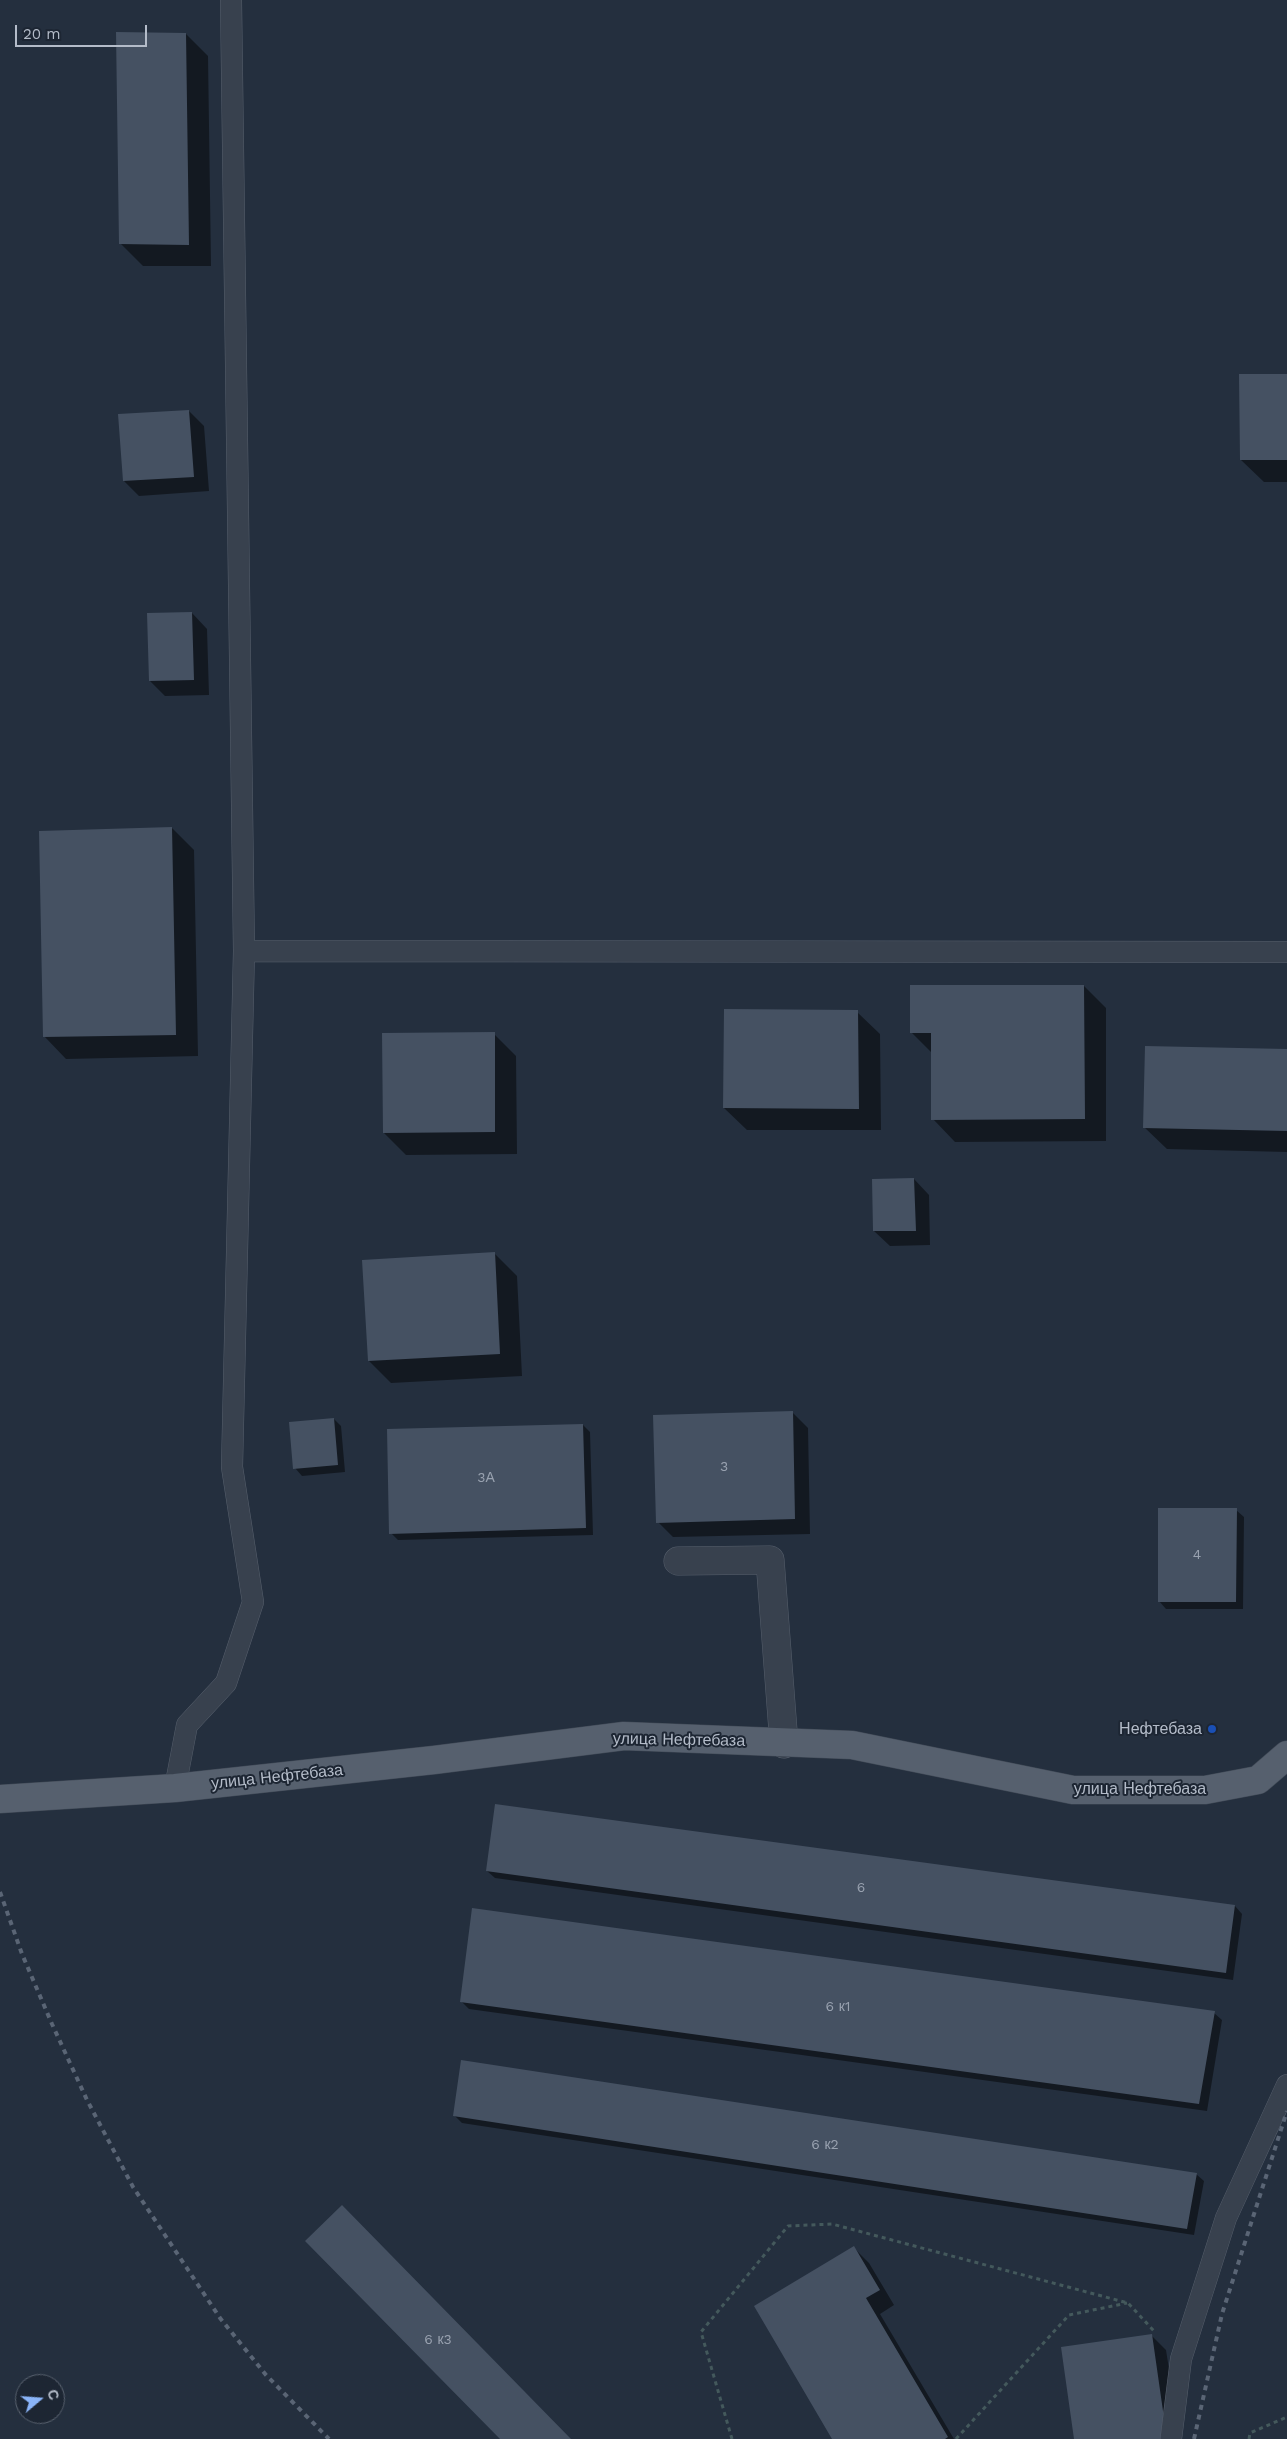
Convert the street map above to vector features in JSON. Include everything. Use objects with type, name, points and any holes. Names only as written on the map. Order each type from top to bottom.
[{"type":"main road","name":"улица Нефтебаза","points":[[0,1799],[175,1788],[434,1760],[624,1736],[784,1744],[852,1745],[1074,1790],[1205,1790],[1258,1780],[1287,1755]]},
{"type":"street","points":[[678,1561],[770,1560],[784,1744]]},
{"type":"lane","points":[[175,1788],[187,1725],[226,1683],[253,1602],[232,1468],[244,951],[231,0]]},
{"type":"lane","points":[[244,951],[1287,952]]},
{"type":"lane","points":[[1171,2439],[1181,2359],[1223,2228],[1287,2085]]},
{"type":"path","points":[[732,2439],[702,2332],[788,2226],[832,2224],[1128,2303],[1069,2315],[956,2439]]},
{"type":"path","points":[[1249,2439],[1250,2432],[1287,2417]]},
{"type":"building","points":[[116,32],[186,33],[189,245],[119,244]]},
{"type":"building","points":[[1239,374],[1287,374],[1287,460],[1240,460]]},
{"type":"building","points":[[189,410],[194,477],[123,481],[118,414]]},
{"type":"building","points":[[192,612],[194,680],[149,681],[147,613]]},
{"type":"building","points":[[172,827],[176,1035],[43,1037],[39,831]]},
{"type":"building","points":[[910,985],[1084,985],[1085,1119],[931,1120],[931,1033],[910,1033]]},
{"type":"building","points":[[724,1009],[858,1010],[859,1109],[723,1108]]},
{"type":"building","points":[[495,1032],[495,1132],[383,1133],[382,1033]]},
{"type":"building","points":[[1145,1046],[1287,1049],[1287,1131],[1143,1128]]},
{"type":"building","points":[[914,1178],[916,1231],[873,1231],[872,1179]]},
{"type":"building","points":[[495,1252],[500,1354],[368,1361],[362,1260]]},
{"type":"building","points":[[793,1411],[795,1519],[656,1523],[653,1415]]},
{"type":"building","points":[[334,1418],[338,1465],[293,1469],[289,1422]]},
{"type":"building","points":[[583,1424],[586,1528],[389,1534],[387,1429]]},
{"type":"building","points":[[1158,1508],[1237,1508],[1236,1602],[1158,1602]]},
{"type":"building","points":[[495,1804],[1235,1905],[1226,1973],[486,1871]]},
{"type":"building","points":[[472,1908],[1215,2011],[1199,2104],[460,2002]]},
{"type":"building","points":[[461,2060],[1197,2173],[1187,2229],[453,2116]]},
{"type":"building","points":[[342,2205],[571,2439],[500,2439],[305,2241]]},
{"type":"building","points":[[854,2246],[880,2290],[866,2298],[948,2437],[945,2439],[832,2439],[754,2306]]},
{"type":"building","points":[[1152,2334],[1167,2439],[1074,2439],[1061,2347]]},
{"type":"railway","points":[[0,1892],[22,1954],[52,2024],[87,2100],[133,2187],[220,2318],[266,2375],[329,2439]]},
{"type":"railway","points":[[1194,2439],[1222,2314],[1287,2111]]},
{"type":"place","name":"Нефтебаза","points":[[1212,1729]]}]
